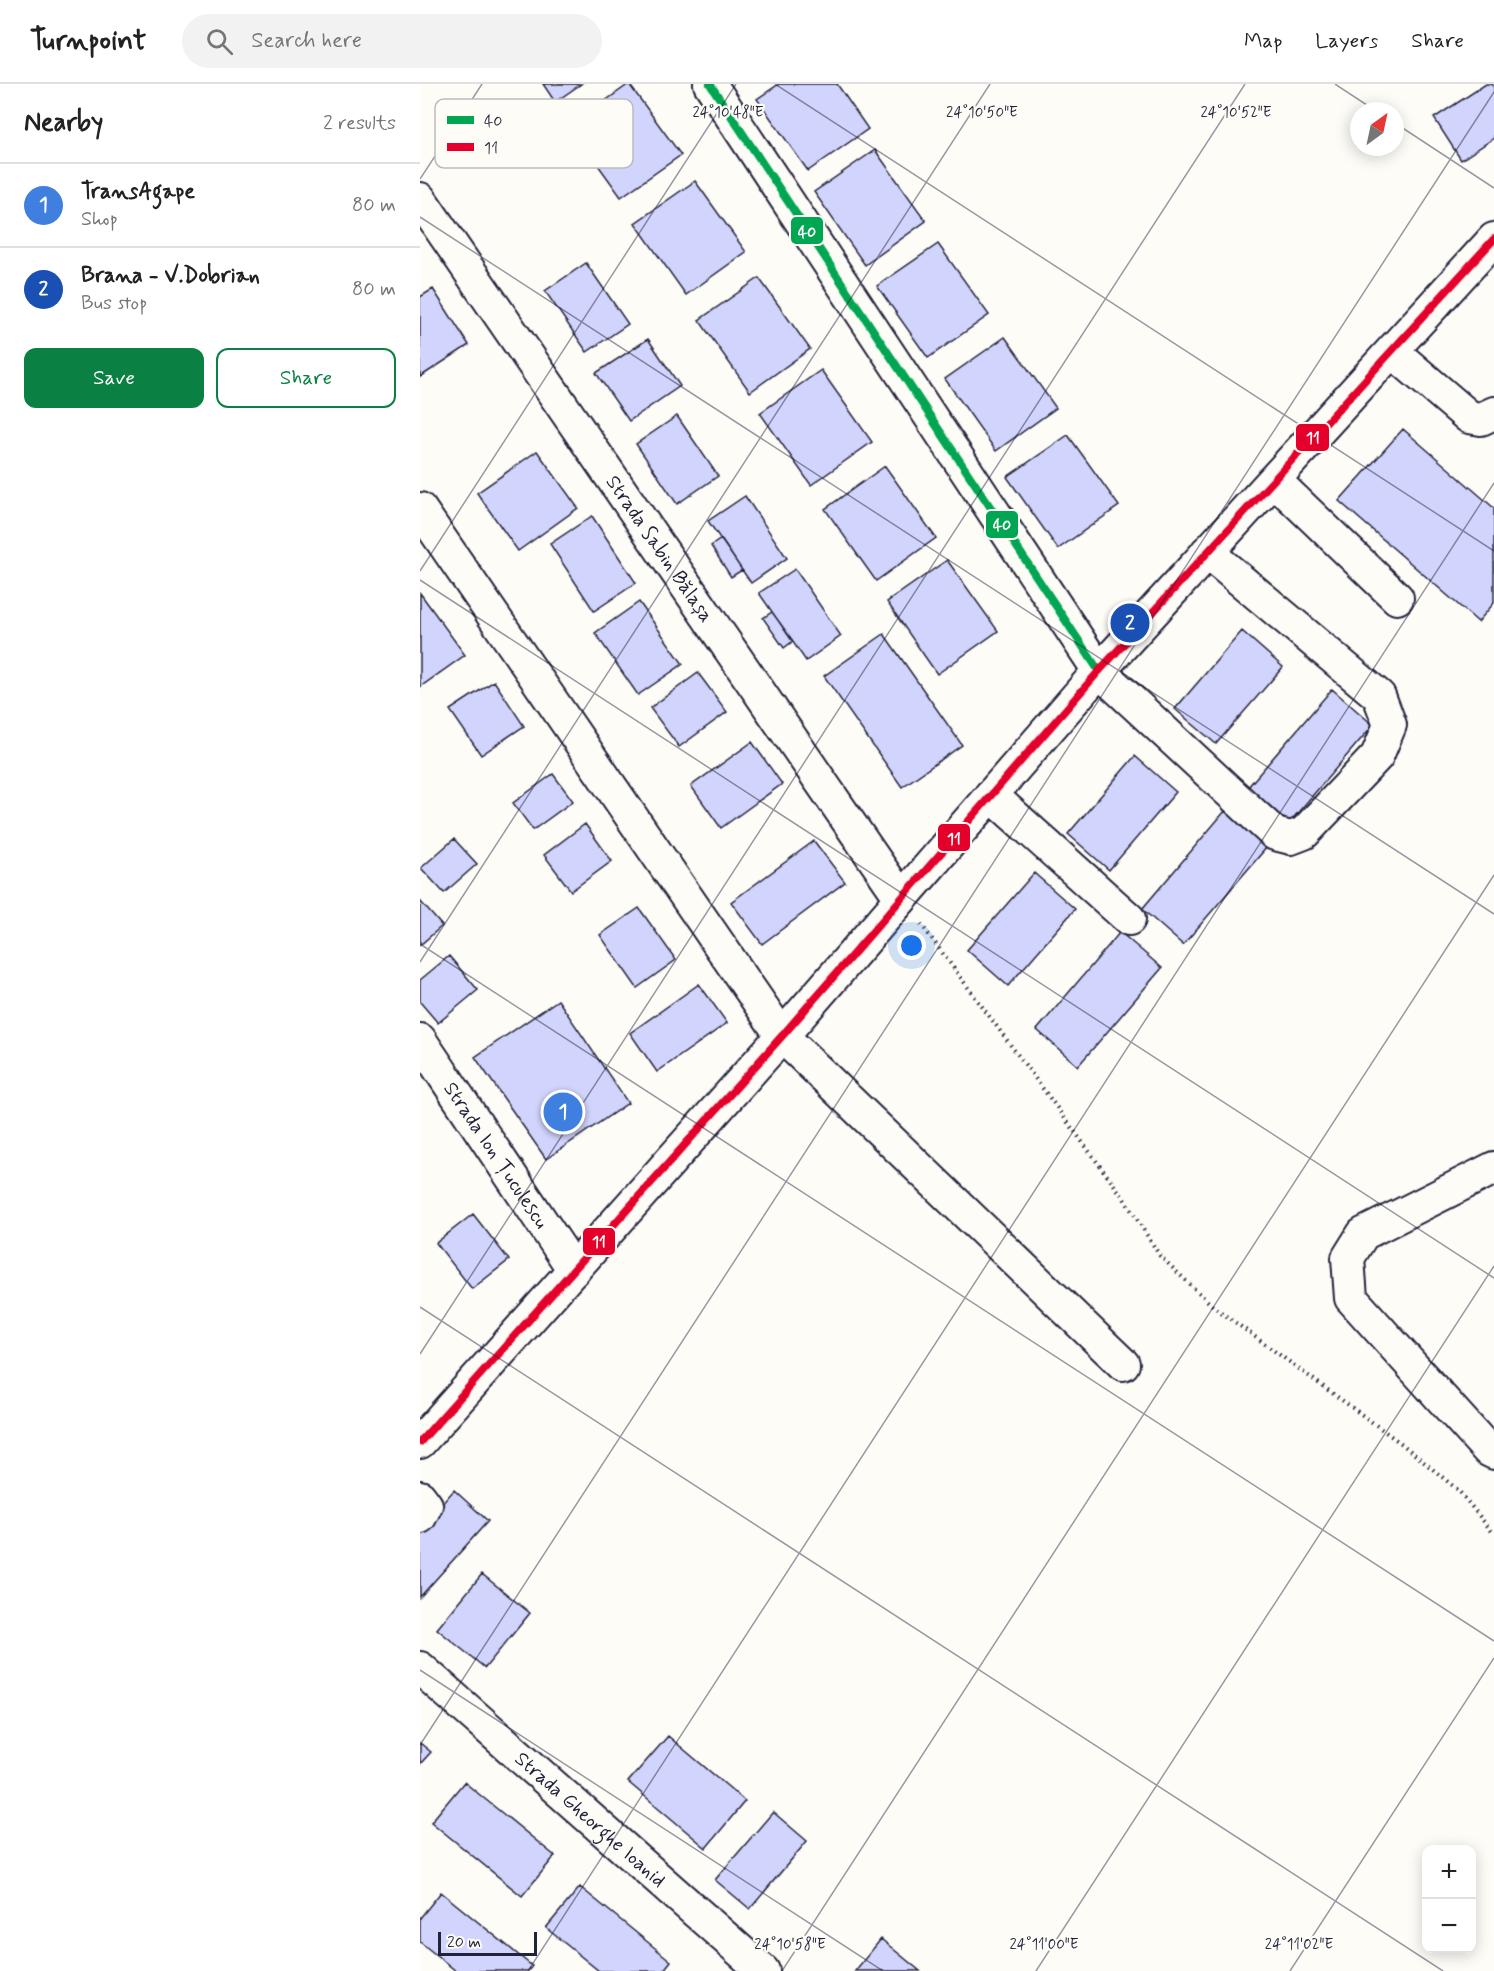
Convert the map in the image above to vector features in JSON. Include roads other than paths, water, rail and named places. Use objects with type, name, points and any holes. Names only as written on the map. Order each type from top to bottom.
[{"type":"street","points":[[710,84],[1099,670],[1275,834],[1291,838],[1304,833],[1377,756],[1390,725],[1379,696],[1207,552]]},
{"type":"street","name":"Strada Sabin Bălașa","points":[[420,199],[901,898]]},
{"type":"street","points":[[420,1442],[782,1036],[1099,670],[1392,351],[1491,248]]},
{"type":"street","points":[[1392,351],[1469,417],[1481,419],[1494,413]]},
{"type":"street","points":[[1274,480],[1397,598]]},
{"type":"street","points":[[420,509],[782,1036],[1123,1364]]},
{"type":"street","points":[[991,795],[1129,919]]},
{"type":"street","name":"Strada Ion Țuculescu","points":[[420,1040],[574,1270]]},
{"type":"street","points":[[1494,1168],[1363,1234],[1348,1258],[1352,1298],[1488,1450],[1494,1453]]},
{"type":"street","points":[[420,1497],[426,1505],[420,1517]]},
{"type":"street","name":"Strada Gheorghe Ioanid","points":[[420,1668],[763,1971]]},
{"type":"place","name":"Brana - V.Dobrian","points":[[1130,623]]},
{"type":"place","name":"TransAgape","points":[[563,1112]]}]
